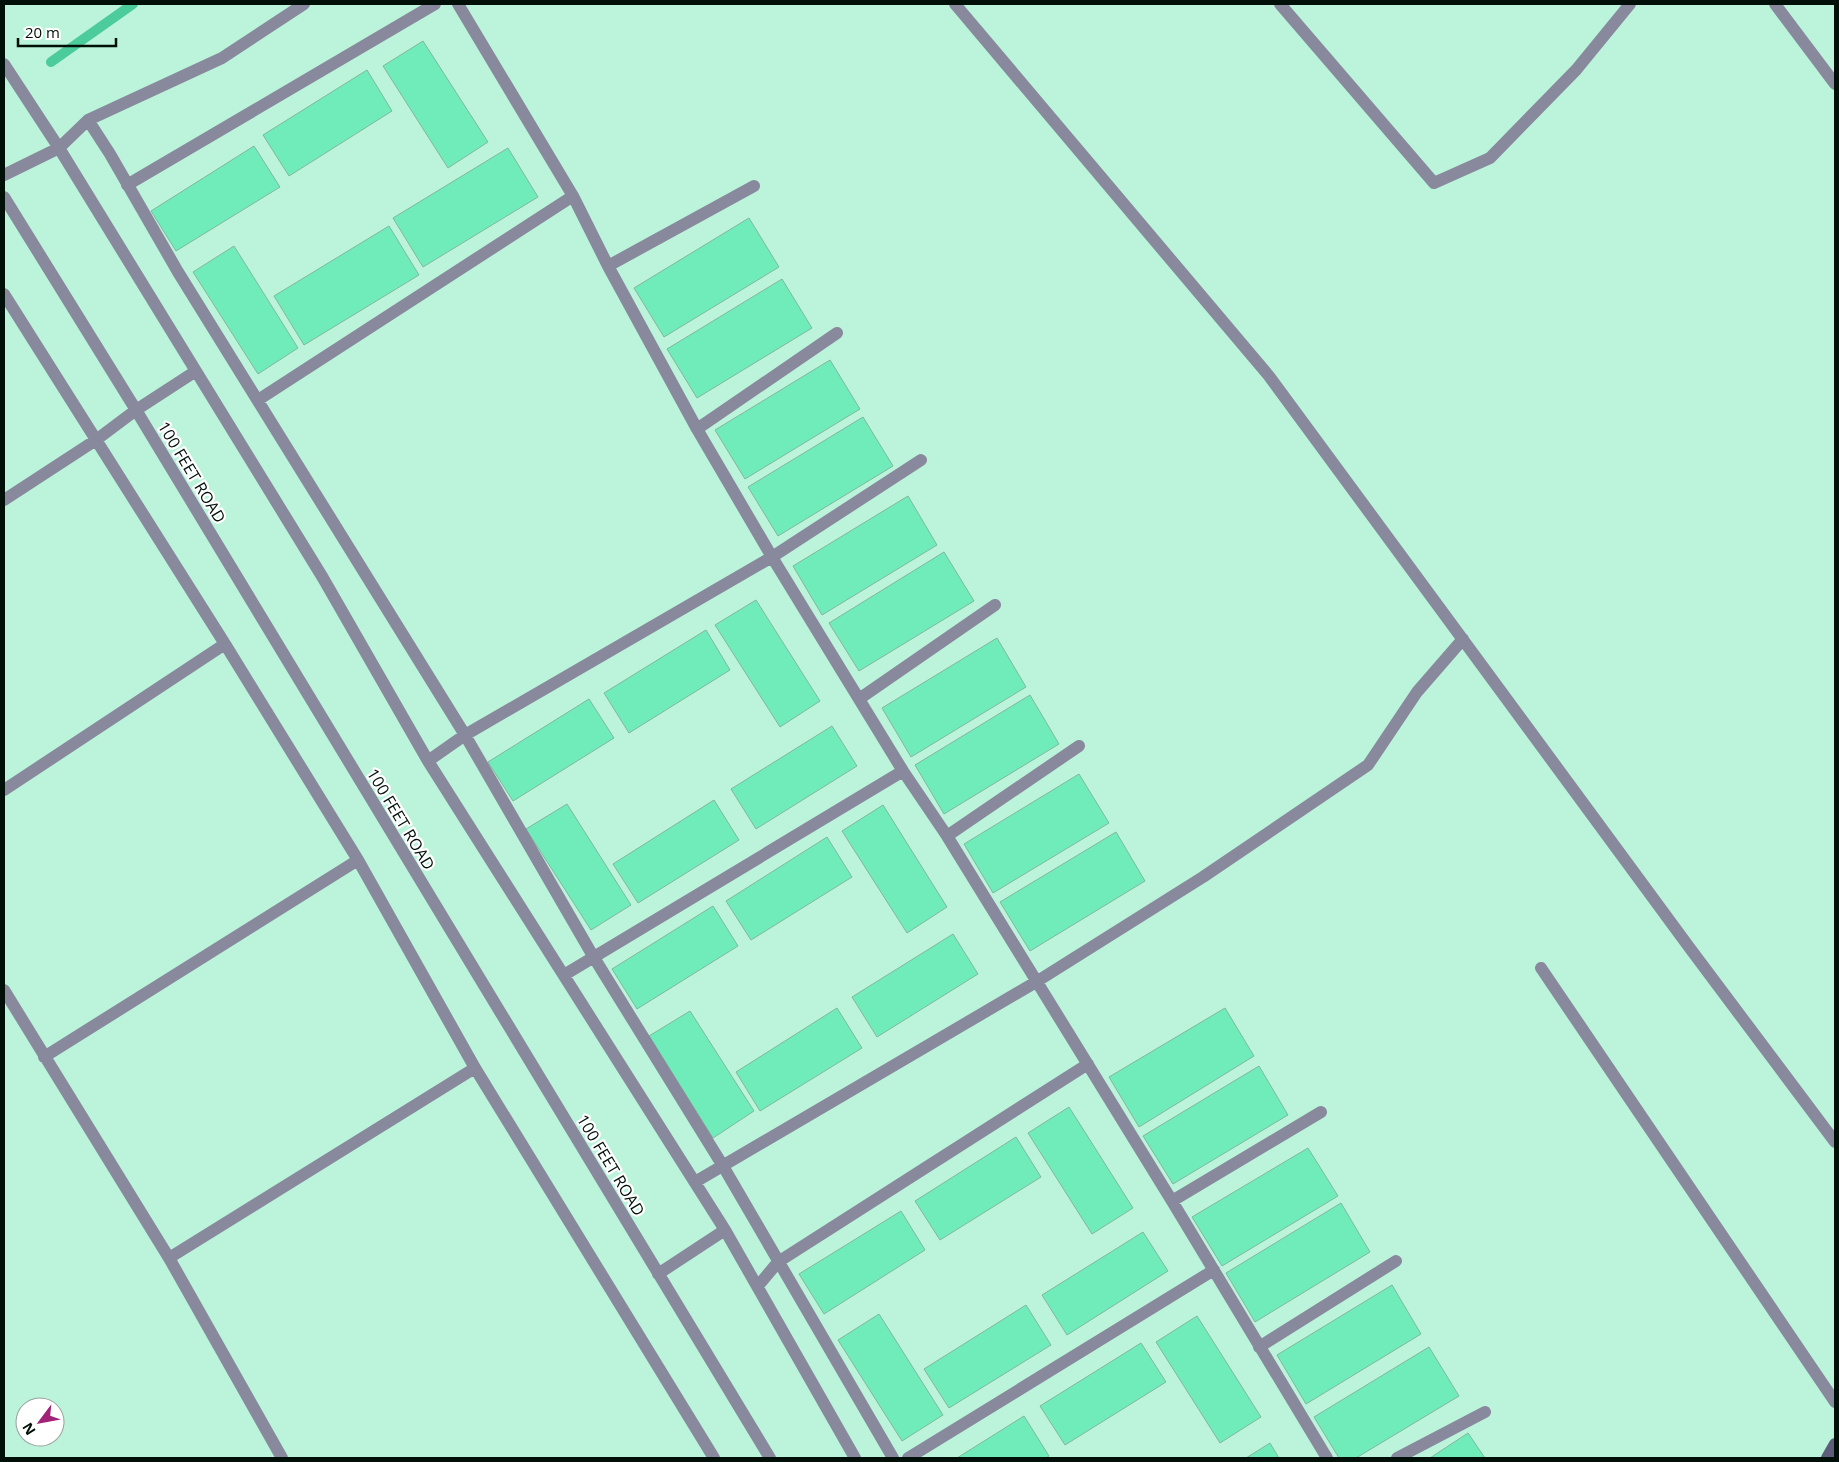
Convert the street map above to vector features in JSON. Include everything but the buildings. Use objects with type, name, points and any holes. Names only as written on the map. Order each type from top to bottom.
[{"type":"street","points":[[4,176],[59,148],[88,120],[222,58],[304,4]]},
{"type":"street","points":[[128,185],[435,4]]},
{"type":"street","points":[[458,4],[573,196],[608,266],[772,557],[903,771],[947,836],[1088,1064],[1327,1458]]},
{"type":"street","points":[[955,4],[1269,376],[1835,1142]]},
{"type":"street","points":[[1280,4],[1434,183],[1490,158],[1576,70],[1630,4]]},
{"type":"street","points":[[1775,4],[1835,84]]},
{"type":"street","points":[[4,64],[59,148],[323,578],[428,761],[726,1230],[855,1458]]},
{"type":"street","points":[[88,120],[110,154],[178,272],[465,735],[594,956],[723,1166],[893,1458]]},
{"type":"street","points":[[608,266],[754,186]]},
{"type":"street","points":[[258,400],[573,196]]},
{"type":"street","name":"100 FEET ROAD","points":[[4,197],[136,410],[767,1457]]},
{"type":"street","points":[[4,294],[225,644],[358,860],[475,1068],[714,1458]]},
{"type":"street","points":[[698,428],[838,333]]},
{"type":"street","points":[[4,500],[96,440],[136,410],[196,371]]},
{"type":"street","points":[[428,761],[465,735],[772,557],[921,460]]},
{"type":"street","points":[[859,700],[995,605]]},
{"type":"street","points":[[695,1182],[1036,982],[1203,877],[1368,765],[1417,692],[1463,639]]},
{"type":"street","points":[[4,790],[225,644]]},
{"type":"street","points":[[947,836],[1079,746]]},
{"type":"street","points":[[564,975],[903,771]]},
{"type":"street","points":[[44,1057],[358,860]]},
{"type":"street","points":[[1541,968],[1835,1402]]},
{"type":"street","points":[[4,990],[168,1258],[282,1458]]},
{"type":"street","points":[[758,1286],[778,1262],[1088,1064]]},
{"type":"street","points":[[168,1258],[475,1068]]},
{"type":"street","points":[[1172,1201],[1321,1112]]},
{"type":"street","points":[[658,1274],[726,1230]]},
{"type":"street","points":[[1259,1347],[1396,1261]]},
{"type":"street","points":[[908,1458],[1214,1270]]},
{"type":"street","points":[[1397,1458],[1486,1412]]},
{"type":"street","points":[[1827,1458],[1835,1444]]},
{"type":"waterway","points":[[51,62],[133,4]]}]
